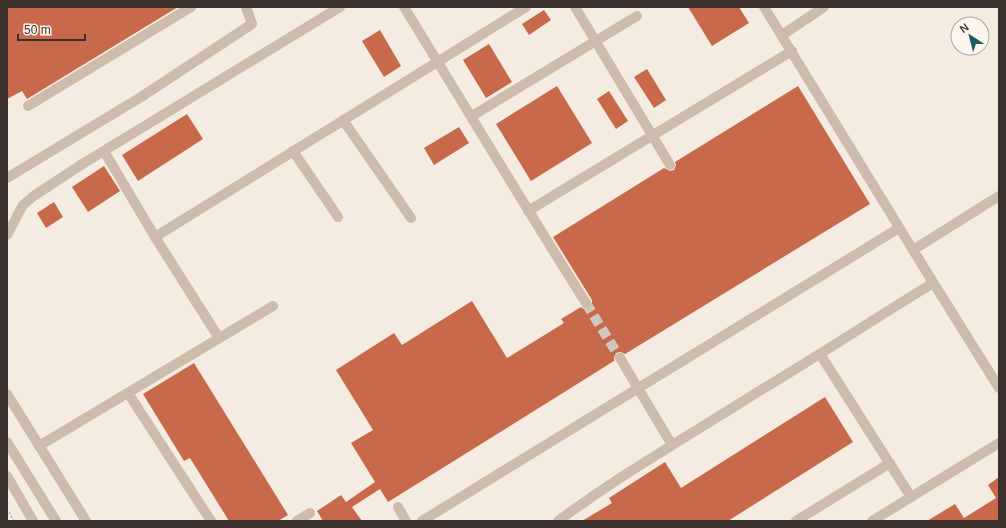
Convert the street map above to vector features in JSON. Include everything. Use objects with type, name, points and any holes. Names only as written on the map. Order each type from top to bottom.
[{"type":"street","points":[[28,106],[191,7]]},
{"type":"street","points":[[7,178],[141,97],[252,24],[246,7]]},
{"type":"street","points":[[7,235],[23,205],[35,195],[104,151],[340,7]]},
{"type":"street","points":[[404,7],[472,116],[528,211],[586,303]]},
{"type":"street","points":[[155,237],[526,7]]},
{"type":"street","points":[[575,7],[670,165]]},
{"type":"street","points":[[764,7],[782,34],[912,250],[999,388]]},
{"type":"street","points":[[782,34],[824,7]]},
{"type":"street","points":[[472,116],[637,16]]},
{"type":"street","points":[[528,211],[792,51]]},
{"type":"street","points":[[343,120],[411,218]]},
{"type":"street","points":[[104,151],[155,237],[219,338]]},
{"type":"street","points":[[293,151],[338,217]]},
{"type":"street","points":[[912,250],[999,196]]},
{"type":"street","points":[[422,521],[899,228]]},
{"type":"street","points":[[558,521],[598,492],[933,282]]},
{"type":"street","points":[[39,446],[273,306]]},
{"type":"street","points":[[820,354],[911,497]]},
{"type":"street","points":[[620,358],[672,445]]},
{"type":"street","points":[[128,393],[211,521]]},
{"type":"street","points":[[7,394],[86,521]]},
{"type":"street","points":[[7,442],[56,521]]},
{"type":"street","points":[[872,521],[999,443]]},
{"type":"street","points":[[796,521],[890,463]]},
{"type":"street","points":[[7,476],[33,521]]},
{"type":"street","points":[[398,507],[406,521]]},
{"type":"street","points":[[297,521],[310,513]]},
{"type":"path","points":[[7,509],[14,521]]},
{"type":"building","points":[[7,7],[178,7],[27,99],[22,91],[7,99]]},
{"type":"building","points":[[688,7],[739,7],[749,23],[712,46]]},
{"type":"building","points":[[544,10],[551,20],[529,35],[522,24]]},
{"type":"building","points":[[380,30],[401,66],[384,77],[362,41]]},
{"type":"building","points":[[489,44],[512,82],[486,98],[463,60]]},
{"type":"building","points":[[647,69],[666,100],[654,108],[634,77]]},
{"type":"building","points":[[557,86],[592,143],[531,181],[496,124]]},
{"type":"building","points":[[798,86],[870,204],[625,354],[620,352],[616,353],[614,361],[388,502],[380,489],[352,507],[362,521],[323,521],[317,511],[341,495],[346,502],[375,482],[351,443],[373,430],[336,370],[394,333],[402,345],[472,301],[507,358],[564,323],[561,319],[581,307],[583,309],[589,309],[592,306],[592,300],[553,237],[664,168],[670,171],[674,170],[676,165],[675,162]]},
{"type":"building","points":[[609,91],[628,121],[616,129],[597,99]]},
{"type":"building","points":[[187,114],[203,139],[138,181],[122,155]]},
{"type":"building","points":[[459,127],[469,143],[434,165],[424,148]]},
{"type":"building","points":[[104,166],[120,191],[88,212],[72,187]]},
{"type":"building","points":[[54,202],[63,217],[46,228],[37,213]]},
{"type":"building","points":[[194,363],[288,515],[278,521],[229,521],[190,458],[184,461],[143,394]]},
{"type":"building","points":[[825,397],[853,442],[728,521],[582,521],[612,503],[609,498],[665,462],[681,488]]},
{"type":"building","points":[[999,477],[999,521],[927,521],[955,504],[964,518],[996,498],[988,485]]},
{"type":"tunnel","points":[[586,303],[620,358]]}]
